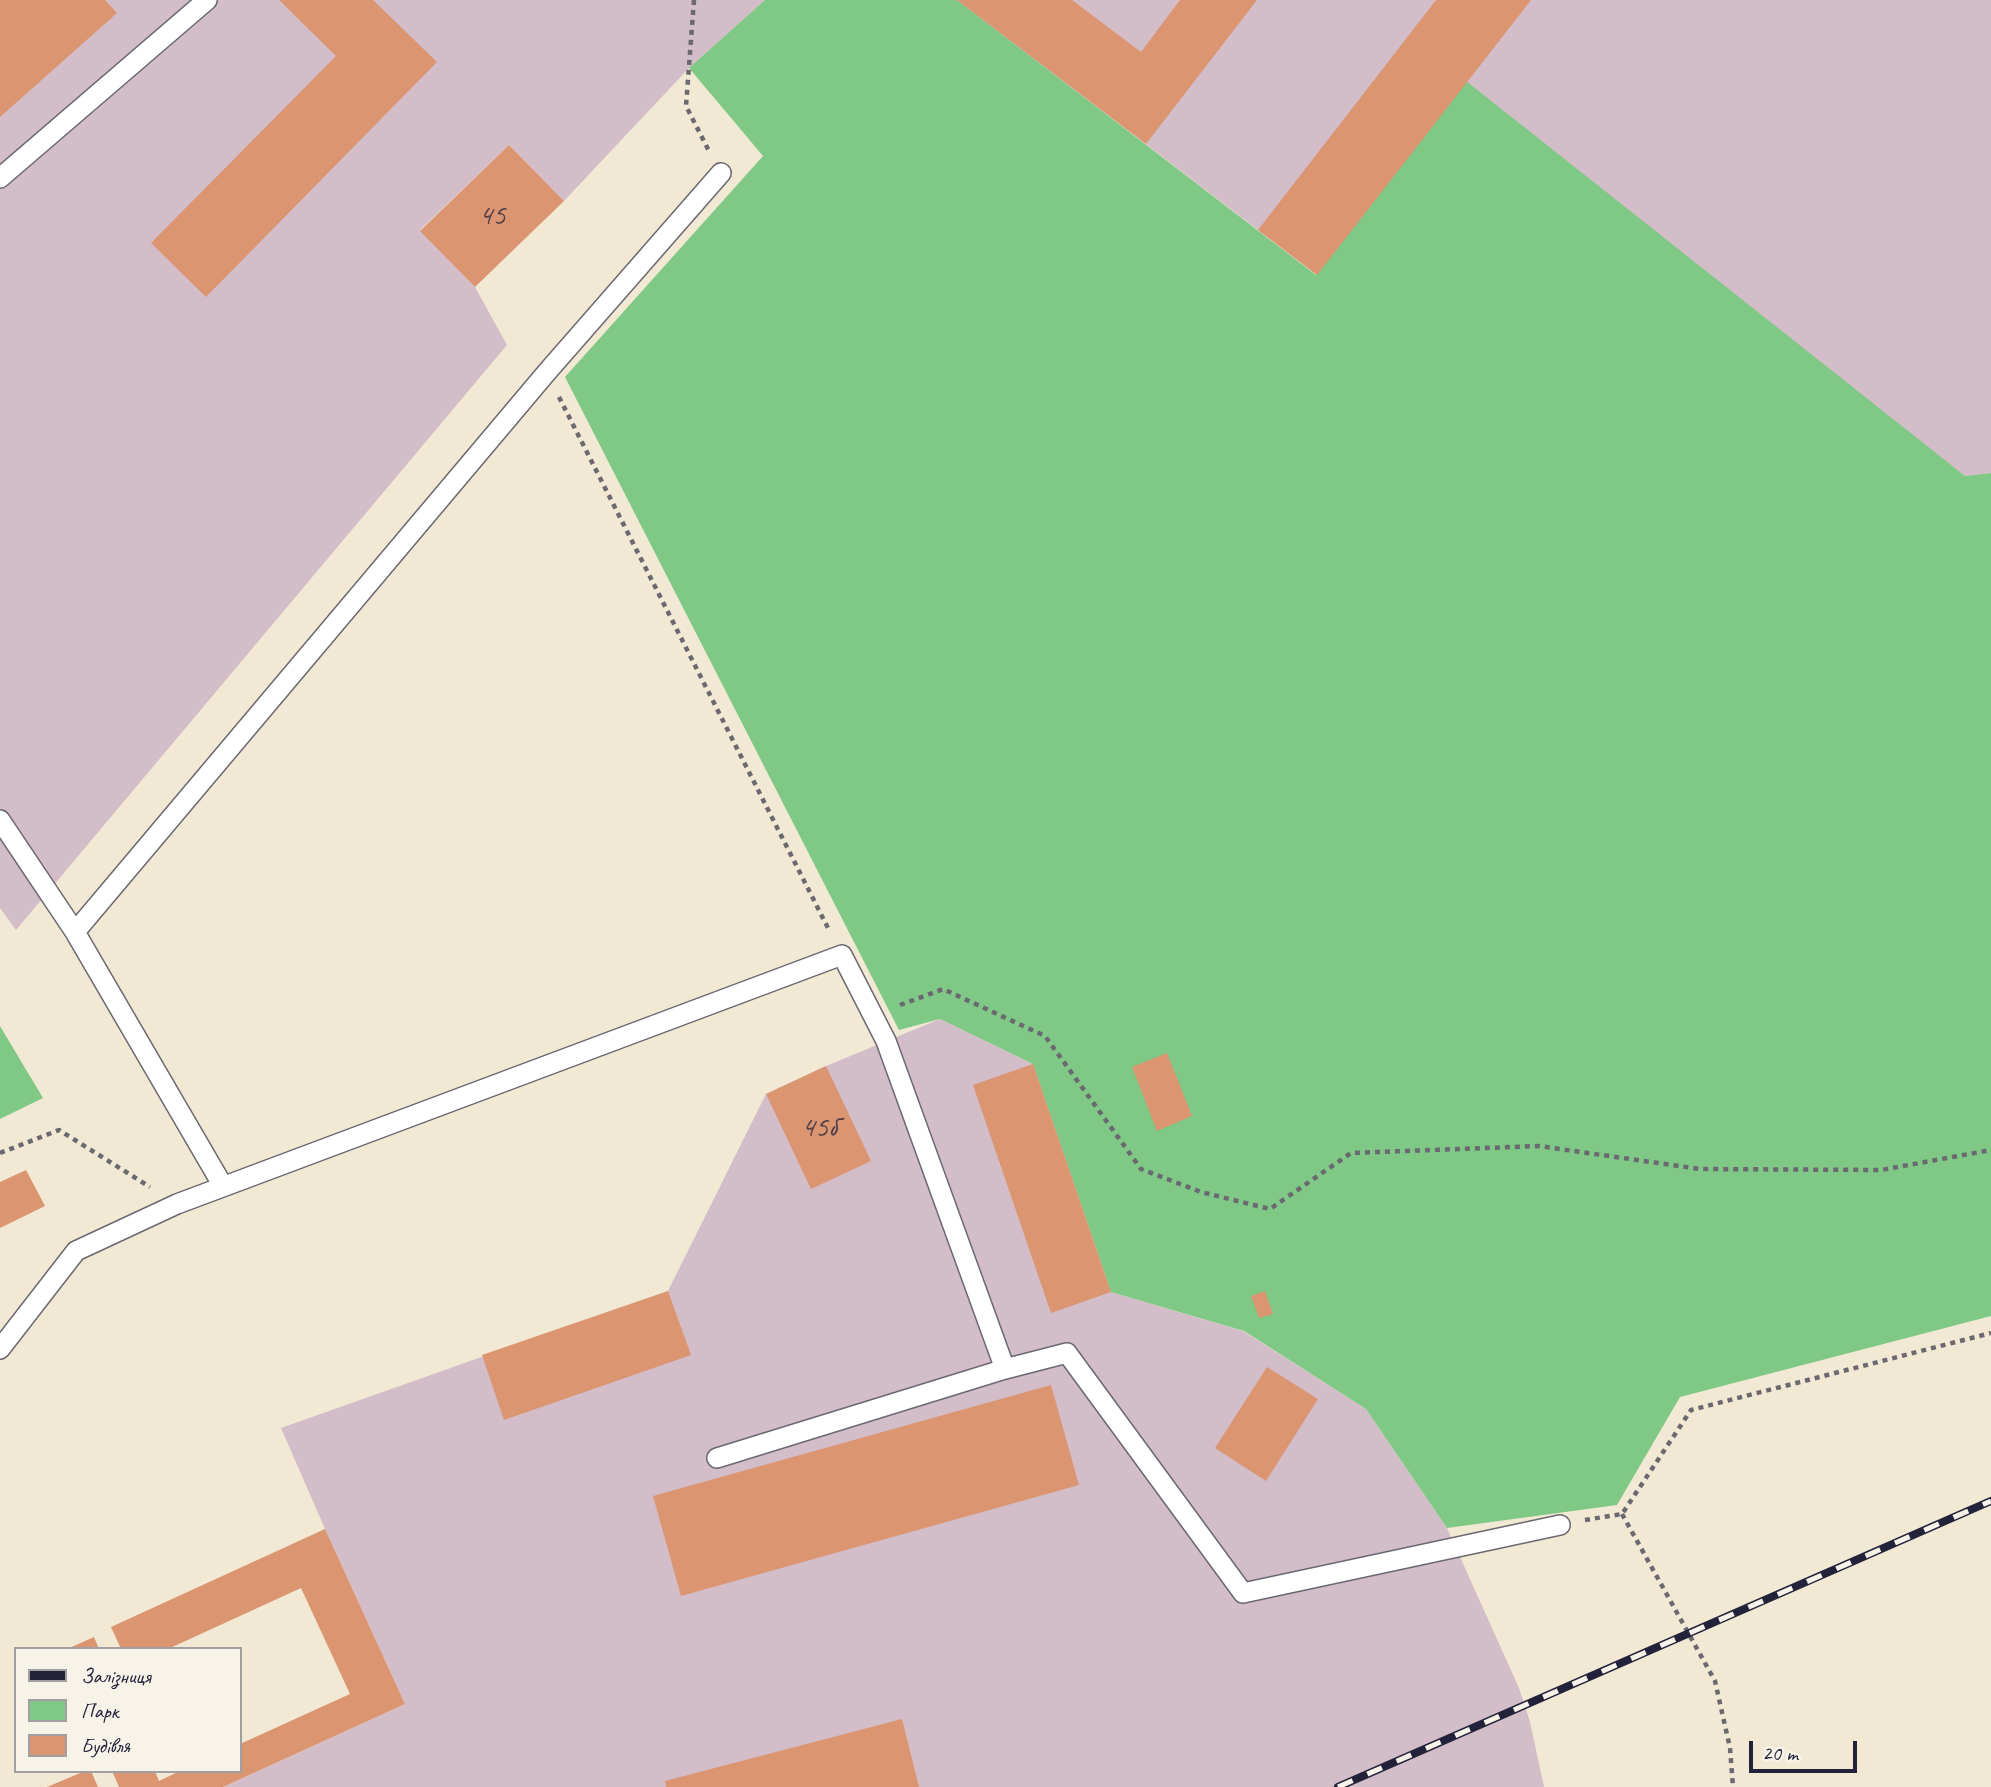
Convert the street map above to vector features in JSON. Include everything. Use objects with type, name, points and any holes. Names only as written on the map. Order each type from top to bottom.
[{"type":"lane","points":[[0,178],[207,0]]},
{"type":"lane","points":[[75,932],[547,372],[721,173]]},
{"type":"lane","points":[[0,820],[75,932],[223,1186]]},
{"type":"lane","points":[[0,1349],[76,1251],[177,1204],[223,1186],[842,956],[886,1041],[1005,1369]]},
{"type":"lane","points":[[718,1458],[1005,1369],[1067,1353],[1243,1593],[1560,1525]]},
{"type":"path","points":[[694,0],[686,106],[721,173]]},
{"type":"path","points":[[547,372],[842,956]]},
{"type":"path","points":[[873,1015],[943,989],[1045,1037],[1141,1169],[1200,1192],[1270,1209],[1351,1153],[1539,1146],[1700,1169],[1881,1170],[1991,1150]]},
{"type":"path","points":[[0,1153],[59,1130],[177,1204]]},
{"type":"path","points":[[1560,1525],[1622,1514],[1690,1410],[1991,1333]]},
{"type":"path","points":[[1622,1514],[1715,1681],[1730,1748],[1733,1787]]},
{"type":"shaded area","points":[[0,0],[765,0],[689,68],[564,201],[509,145],[420,230],[475,287],[507,345],[16,930],[0,908]]},
{"type":"shaded area","points":[[957,0],[1991,0],[1991,473],[1965,476],[1317,275]]},
{"type":"shaded area","points":[[940,1019],[1033,1064],[1111,1292],[1243,1331],[1366,1409],[1447,1528],[1519,1688],[1530,1722],[1544,1787],[223,1787],[405,1704],[281,1428],[668,1291],[766,1094]]},
{"type":"green space","points":[[765,0],[957,0],[1316,275],[1466,81],[1965,476],[1991,473],[1991,1316],[1680,1397],[1617,1505],[1447,1528],[1366,1409],[1244,1331],[1111,1292],[1033,1064],[940,1019],[899,1030],[565,377],[763,156],[689,68]]},
{"type":"green space","points":[[0,1026],[43,1098],[0,1119]]},
{"type":"building","points":[[0,0],[105,0],[117,13],[0,117]]},
{"type":"building","points":[[279,0],[373,0],[437,62],[206,297],[151,243],[336,56]]},
{"type":"building","points":[[957,0],[1072,0],[1141,52],[1180,0],[1257,0],[1146,144]]},
{"type":"building","points":[[1436,0],[1531,0],[1317,275],[1258,230]]},
{"type":"building","points":[[509,145],[564,201],[475,287],[420,231]]},
{"type":"building","points":[[1167,1053],[1192,1116],[1157,1131],[1132,1067]]},
{"type":"building","points":[[1033,1064],[1111,1292],[1051,1313],[973,1085]]},
{"type":"building","points":[[826,1066],[871,1161],[811,1189],[766,1094]]},
{"type":"building","points":[[26,1170],[45,1206],[0,1228],[0,1182]]},
{"type":"building","points":[[668,1291],[691,1355],[504,1420],[482,1355]]},
{"type":"building","points":[[1265,1291],[1273,1314],[1259,1318],[1251,1296]]},
{"type":"building","points":[[1267,1367],[1318,1399],[1266,1481],[1215,1448]]},
{"type":"building","points":[[1051,1385],[1079,1485],[681,1596],[653,1496]]},
{"type":"building","points":[[325,1529],[405,1704],[223,1787],[119,1787],[113,1773],[156,1773],[159,1781],[176,1773],[242,1773],[242,1743],[350,1694],[301,1588],[172,1647],[120,1647],[111,1627]]},
{"type":"building","points":[[94,1637],[98,1647],[72,1647]]},
{"type":"building","points":[[902,1719],[919,1787],[666,1787],[665,1781]]},
{"type":"building","points":[[80,1773],[92,1773],[98,1787],[47,1787]]},
{"type":"railway","points":[[1338,1787],[1991,1501]]}]
